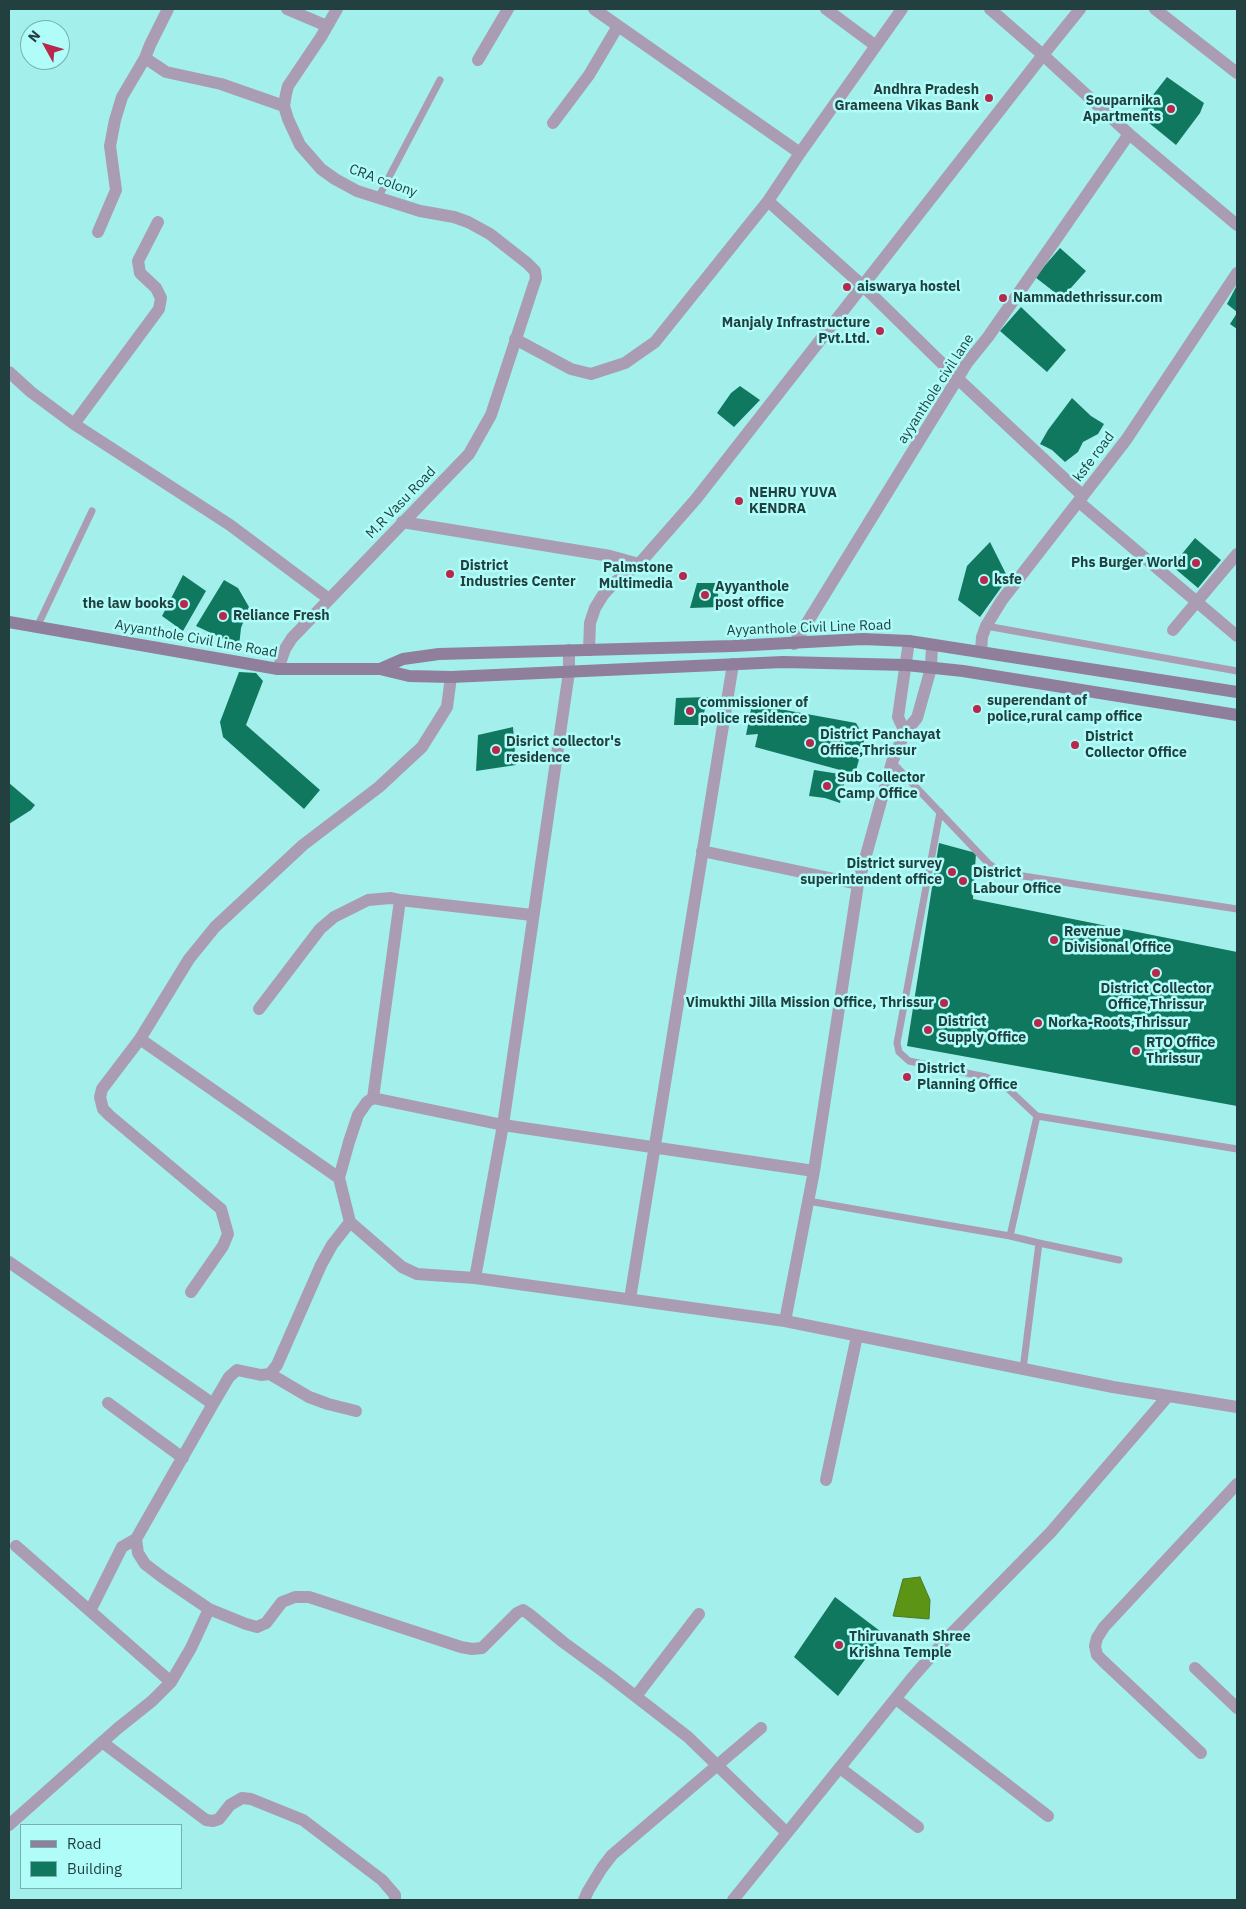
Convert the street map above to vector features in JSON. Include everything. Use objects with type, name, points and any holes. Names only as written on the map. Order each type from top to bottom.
[{"type":"main road","name":"Ayyanthole Civil Line Road","points":[[9,622],[278,669],[380,669],[409,676],[451,677],[799,662],[906,665],[963,671],[1237,715]]},
{"type":"main road","name":"Ayyanthole Civil Line Road","points":[[380,669],[403,659],[439,654],[794,644],[863,639],[909,641],[1237,692]]},
{"type":"street","points":[[98,232],[116,190],[110,146],[122,97],[146,58],[150,45],[168,9]]},
{"type":"street","points":[[287,9],[327,26]]},
{"type":"street","points":[[146,58],[166,72],[221,84],[284,106],[288,86],[337,9]]},
{"type":"street","points":[[478,60],[508,9]]},
{"type":"street","points":[[594,9],[800,153]]},
{"type":"street","points":[[826,9],[876,46]]},
{"type":"street","points":[[515,339],[571,369],[591,374],[625,363],[656,342],[768,201],[902,9]]},
{"type":"street","points":[[990,9],[1129,134],[1237,225]]},
{"type":"street","points":[[589,650],[590,623],[595,608],[603,595],[615,582],[639,564],[696,499],[1080,9]]},
{"type":"street","points":[[1155,9],[1237,73]]},
{"type":"street","points":[[553,122],[589,75],[618,26]]},
{"type":"street","name":"CRA colony","points":[[284,106],[300,145],[321,169],[357,191],[468,222],[490,234],[528,262],[535,271],[536,278],[515,339]]},
{"type":"street","name":"ayyanthole civil lane","points":[[794,644],[967,363],[993,330],[1129,134]]},
{"type":"street","points":[[768,201],[863,286],[1081,499],[1237,636]]},
{"type":"street","points":[[74,424],[159,309],[161,298],[156,288],[140,273],[138,261],[158,222]]},
{"type":"street","name":"ksfe road","points":[[980,652],[986,626],[1002,600],[1126,440],[1236,276]]},
{"type":"street","name":"M.R Vasu Road","points":[[278,669],[292,638],[469,454],[491,415],[515,339]]},
{"type":"street","points":[[9,372],[74,424],[230,525],[329,599]]},
{"type":"street","points":[[402,522],[610,556],[639,564]]},
{"type":"street","points":[[1173,630],[1237,554]]},
{"type":"street","points":[[905,732],[898,717],[909,641]]},
{"type":"street","points":[[785,1321],[814,1171],[858,884],[892,762],[905,732],[917,718],[930,668],[932,645]]},
{"type":"street","points":[[476,1278],[503,1125],[532,915],[569,672],[569,650]]},
{"type":"street","points":[[630,1299],[733,664]]},
{"type":"street","points":[[191,1292],[223,1246],[228,1234],[226,1221],[221,1209],[110,1116],[103,1108],[100,1097],[102,1089],[109,1077],[140,1039],[190,959],[214,928],[302,845],[379,787],[422,747],[447,707],[451,677]]},
{"type":"street","points":[[702,851],[858,884]]},
{"type":"street","points":[[259,1009],[320,929],[334,917],[368,900],[391,898],[532,915]]},
{"type":"street","points":[[373,1098],[400,900]]},
{"type":"street","points":[[140,1039],[339,1178]]},
{"type":"street","points":[[814,1171],[503,1125],[373,1098],[367,1102],[358,1115],[348,1142],[339,1178],[350,1222],[395,1262],[417,1274],[476,1278],[785,1321],[1113,1387],[1237,1407]]},
{"type":"street","points":[[270,1374],[277,1365],[328,1252],[350,1222]]},
{"type":"street","points":[[9,1262],[213,1404]]},
{"type":"street","points":[[826,1480],[857,1336]]},
{"type":"street","points":[[90,1611],[122,1547],[136,1539],[229,1377],[237,1370],[261,1375],[270,1374],[309,1397],[356,1411]]},
{"type":"street","points":[[733,1900],[949,1636],[1051,1532],[1168,1396]]},
{"type":"street","points":[[108,1403],[182,1458]]},
{"type":"street","points":[[1200,1753],[1097,1655],[1095,1646],[1097,1638],[1104,1627],[1237,1484]]},
{"type":"street","points":[[136,1539],[138,1553],[145,1564],[162,1577],[209,1609],[257,1627],[266,1623],[282,1602],[295,1597],[309,1597],[460,1647],[482,1648],[517,1613],[523,1610],[688,1737],[787,1833]]},
{"type":"street","points":[[16,1546],[171,1682]]},
{"type":"street","points":[[9,1825],[102,1742],[152,1701],[171,1682],[191,1648],[209,1609]]},
{"type":"street","points":[[636,1696],[699,1614]]},
{"type":"street","points":[[1194,1668],[1237,1708]]},
{"type":"street","points":[[896,1699],[1048,1816]]},
{"type":"street","points":[[584,1900],[592,1883],[612,1855],[761,1728]]},
{"type":"street","points":[[102,1742],[206,1820],[213,1822],[230,1805],[242,1798],[259,1802],[303,1820],[382,1880],[395,1894],[395,1900]]},
{"type":"street","points":[[840,1768],[918,1827]]},
{"type":"lane","points":[[378,198],[440,80]]},
{"type":"lane","points":[[37,627],[92,511]]},
{"type":"lane","points":[[986,626],[1237,671]]},
{"type":"lane","points":[[892,762],[988,863],[999,871],[1237,909]]},
{"type":"lane","points":[[940,812],[897,1043],[899,1052],[909,1061],[986,1077],[1006,1088],[1037,1116],[1237,1149]]},
{"type":"lane","points":[[1010,1236],[1037,1116]]},
{"type":"lane","points":[[808,1201],[1010,1236],[1119,1260]]},
{"type":"lane","points":[[1023,1369],[1039,1243]]},
{"type":"shaded area","points":[[920,1577],[930,1600],[929,1619],[893,1616],[903,1579]]},
{"type":"building","name":"Souparnika Apartments","points":[[1167,77],[1204,103],[1200,113],[1176,145],[1138,114]]},
{"type":"building","points":[[1060,248],[1086,271],[1062,298],[1035,277]]},
{"type":"building","points":[[1236,287],[1237,289],[1237,312],[1227,304]]},
{"type":"building","points":[[1021,307],[1066,350],[1047,372],[1000,331]]},
{"type":"building","points":[[1237,313],[1237,329],[1230,324]]},
{"type":"building","points":[[740,386],[760,400],[734,427],[717,413],[731,393]]},
{"type":"building","points":[[1072,398],[1091,416],[1104,424],[1098,434],[1083,442],[1078,452],[1065,462],[1052,450],[1040,444]]},
{"type":"building","name":"Phs Burger World","points":[[1195,538],[1221,560],[1198,588],[1172,566]]},
{"type":"building","name":"ksfe","points":[[990,542],[1008,578],[980,617],[958,600],[967,566]]},
{"type":"building","name":"the law books","points":[[183,575],[206,591],[183,631],[162,616]]},
{"type":"building","name":"Reliance Fresh","points":[[224,580],[238,588],[249,607],[241,628],[239,646],[196,626]]},
{"type":"building","name":"Ayyanthole post office","points":[[697,583],[716,583],[720,607],[690,608]]},
{"type":"building","points":[[239,672],[256,673],[263,681],[246,725],[320,790],[304,809],[223,737],[220,722]]},
{"type":"building","name":"commissioner of police residence","points":[[708,697],[701,725],[674,725],[676,698]]},
{"type":"building","name":"District Panchayat Office,Thrissur","points":[[752,704],[856,723],[865,738],[855,774],[755,747],[758,734],[746,735]]},
{"type":"building","name":"Disrict collector's residence","points":[[513,727],[516,765],[476,771],[478,735]]},
{"type":"building","name":"Sub Collector Camp Office","points":[[814,770],[846,775],[840,803],[825,798],[809,796]]},
{"type":"building","points":[[9,783],[35,805],[31,810],[9,824]]},
{"type":"building","points":[[939,843],[976,853],[973,899],[1237,952],[1237,1106],[907,1046]]},
{"type":"building","name":"Thiruvanath Shree Krishna Temple","points":[[835,1597],[884,1634],[838,1696],[794,1657]]},
{"type":"place","name":"Andhra Pradesh Grameena Vikas Bank","points":[[989,98]]},
{"type":"place","name":"Souparnika Apartments","points":[[1171,109]]},
{"type":"place","name":"aiswarya hostel","points":[[847,287]]},
{"type":"place","name":"Nammadethrissur.com","points":[[1003,298]]},
{"type":"place","name":"Manjaly Infrastructure Pvt.Ltd.","points":[[880,331]]},
{"type":"place","name":"NEHRU YUVA KENDRA","points":[[739,501]]},
{"type":"place","name":"Phs Burger World","points":[[1196,563]]},
{"type":"place","name":"District Industries Center","points":[[450,574]]},
{"type":"place","name":"Palmstone Multimedia","points":[[683,576]]},
{"type":"place","name":"ksfe","points":[[984,580]]},
{"type":"place","name":"Ayyanthole post office","points":[[705,595]]},
{"type":"place","name":"the law books","points":[[184,604]]},
{"type":"place","name":"Reliance Fresh","points":[[223,616]]},
{"type":"place","name":"superendant of police,rural camp office","points":[[977,709]]},
{"type":"place","name":"commissioner of police residence","points":[[690,711]]},
{"type":"place","name":"District Panchayat Office,Thrissur","points":[[810,743]]},
{"type":"place","name":"District Collector Office","points":[[1075,745]]},
{"type":"place","name":"Disrict collector's residence","points":[[496,750]]},
{"type":"place","name":"Sub Collector Camp Office","points":[[827,786]]},
{"type":"place","name":"District survey superintendent office","points":[[952,872]]},
{"type":"place","name":"District Labour Office","points":[[963,881]]},
{"type":"place","name":"Revenue Divisional Office","points":[[1054,940]]},
{"type":"place","name":"District Collector Office,Thrissur","points":[[1156,973]]},
{"type":"place","name":"Vimukthi Jilla Mission Office, Thrissur","points":[[944,1003]]},
{"type":"place","name":"Norka-Roots,Thrissur","points":[[1038,1023]]},
{"type":"place","name":"District Supply Office","points":[[928,1030]]},
{"type":"place","name":"RTO Office Thrissur","points":[[1136,1051]]},
{"type":"place","name":"District Planning Office","points":[[907,1077]]},
{"type":"place","name":"Thiruvanath Shree Krishna Temple","points":[[839,1645]]}]
